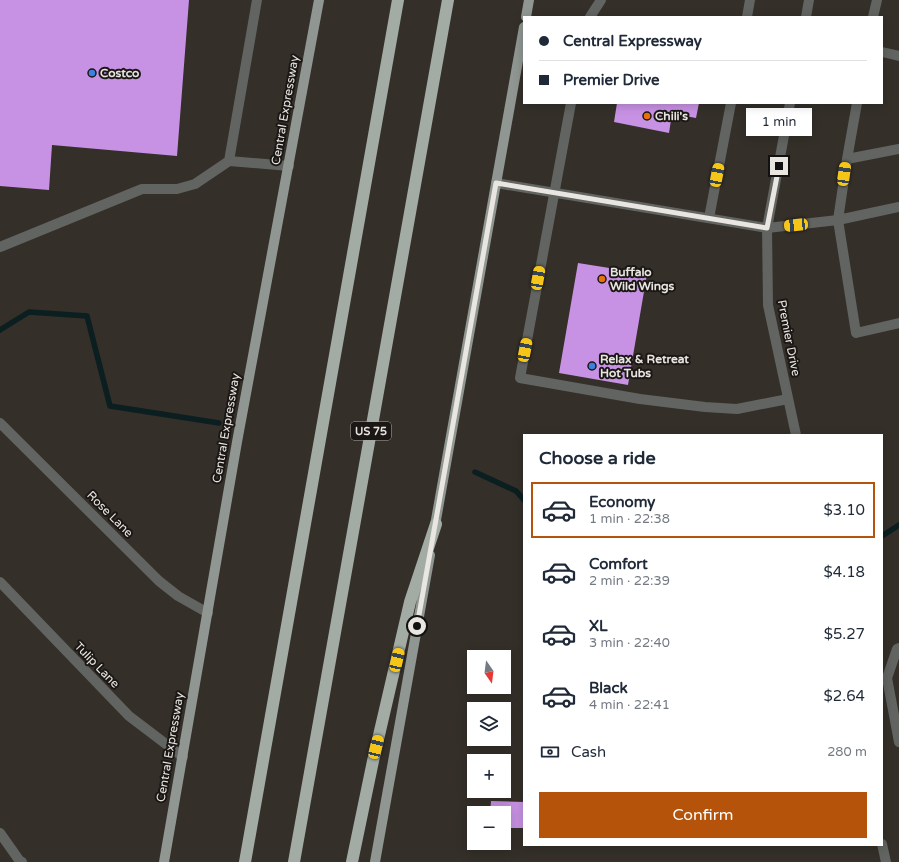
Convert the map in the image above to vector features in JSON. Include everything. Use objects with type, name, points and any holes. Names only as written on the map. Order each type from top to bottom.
[{"type":"highway","points":[[244,862],[398,0]]},
{"type":"highway","name":"US 75","points":[[294,862],[448,0]]},
{"type":"highway","points":[[352,862],[373,761],[410,602],[436,524]]},
{"type":"main road","name":"Central Expressway","points":[[164,862],[236,450],[319,0]]},
{"type":"main road","points":[[526,16],[529,0]]},
{"type":"main road","points":[[375,862],[523,33]]},
{"type":"street","points":[[229,162],[257,0]]},
{"type":"street","points":[[591,16],[601,0]]},
{"type":"street","points":[[747,16],[750,0]]},
{"type":"street","points":[[806,16],[809,0]]},
{"type":"street","points":[[874,16],[877,0]]},
{"type":"street","points":[[883,52],[899,56]]},
{"type":"street","points":[[571,104],[520,378],[640,399],[705,407],[737,409],[788,399]]},
{"type":"street","points":[[709,218],[731,104]]},
{"type":"street","name":"Premier Drive","points":[[790,104],[767,228],[768,305],[796,434]]},
{"type":"street","points":[[857,104],[838,220],[856,333],[899,323]]},
{"type":"street","points":[[847,159],[899,149]]},
{"type":"street","points":[[0,247],[142,189],[177,189],[195,184],[229,162],[289,166]]},
{"type":"street","points":[[496,183],[767,228],[838,220],[899,207]]},
{"type":"street","name":"Rose Lane","points":[[0,423],[159,581],[178,596],[208,613]]},
{"type":"street","name":"Tulip Lane","points":[[0,582],[129,716],[183,757]]},
{"type":"street","points":[[899,648],[897,649],[887,678],[899,742]]},
{"type":"street","points":[[0,833],[22,862]]},
{"type":"street","points":[[882,846],[886,862]]},
{"type":"building","name":"Costco","points":[[0,0],[189,0],[177,156],[52,145],[49,190],[0,186]]},
{"type":"building","name":"Chili's","points":[[617,104],[699,104],[696,118],[680,115],[679,121],[671,120],[669,133],[614,122]]},
{"type":"building","points":[[578,263],[647,274],[628,385],[559,373]]},
{"type":"building","points":[[491,801],[523,802],[523,828],[511,828],[511,806],[491,806]]},
{"type":"waterway","points":[[0,330],[29,312],[87,316],[110,406],[219,423]]},
{"type":"waterway","points":[[475,472],[516,491],[523,499]]},
{"type":"waterway","points":[[883,535],[899,525]]},
{"type":"place","name":"Costco","points":[[92,73]]},
{"type":"place","name":"Chili's","points":[[647,116]]},
{"type":"place","name":"Buffalo Wild Wings","points":[[602,279]]},
{"type":"place","name":"Relax & Retreat Hot Tubs","points":[[592,366]]},
{"type":"route","points":[[417,626],[496,183],[767,228],[779,166]]}]
